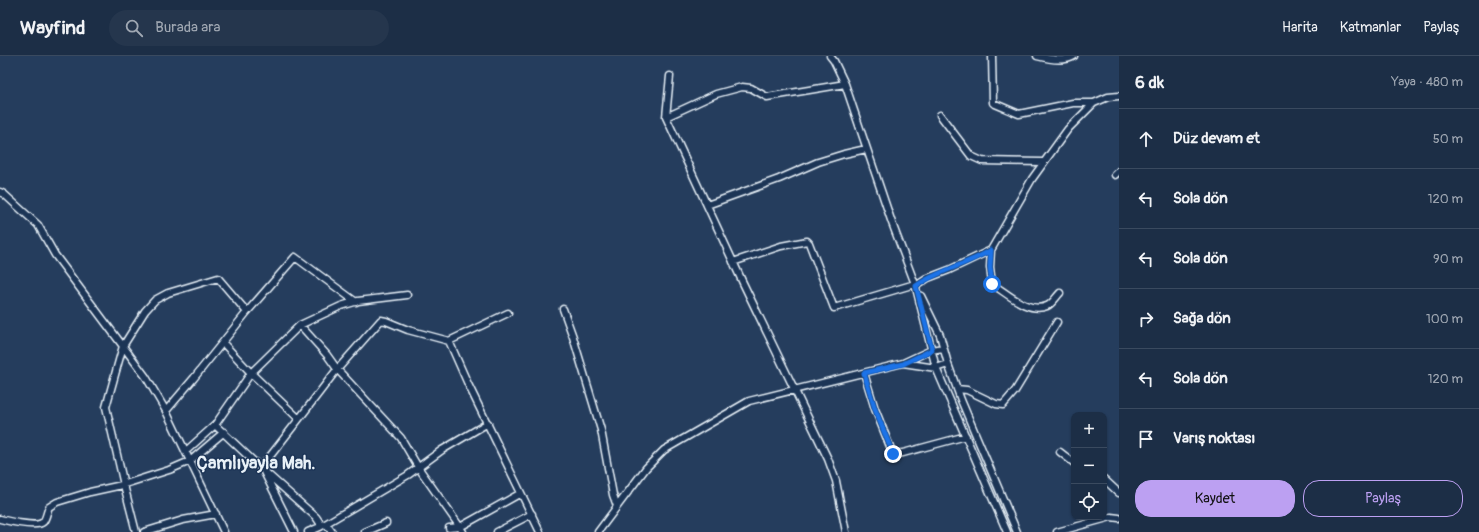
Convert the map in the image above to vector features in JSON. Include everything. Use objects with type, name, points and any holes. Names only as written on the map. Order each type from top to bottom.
[{"type":"street","points":[[830,56],[845,84],[866,149],[915,285],[936,368],[1007,532]]},
{"type":"street","points":[[992,56],[993,103],[1019,114],[1073,103],[1094,103]]},
{"type":"street","points":[[1037,56],[1070,59],[1074,56]]},
{"type":"street","points":[[670,76],[666,117],[794,391],[828,459],[836,481],[846,532]]},
{"type":"street","points":[[666,117],[716,94],[742,87],[751,88],[767,97],[845,84]]},
{"type":"street","points":[[1060,293],[1048,306],[1033,308],[1019,301],[992,284],[990,267],[991,250],[1013,210],[1043,162],[1068,129],[1094,103],[1108,97],[1119,96]]},
{"type":"street","points":[[940,115],[971,156],[982,161],[1043,162]]},
{"type":"street","points":[[707,205],[780,179],[818,162],[866,149]]},
{"type":"street","points":[[0,192],[38,225],[55,255],[146,377],[166,411],[224,532]]},
{"type":"street","points":[[733,262],[781,246],[807,241],[834,308],[915,285],[991,250]]},
{"type":"street","points":[[166,411],[294,257],[356,302]]},
{"type":"street","points":[[136,532],[106,407],[123,346],[145,311],[156,300],[168,293],[216,277],[247,312]]},
{"type":"street","points":[[915,285],[940,335],[957,389],[1017,532]]},
{"type":"street","points":[[186,451],[215,424],[251,373],[300,325],[342,306],[356,302],[408,295]]},
{"type":"street","points":[[563,309],[601,430],[616,506]]},
{"type":"street","points":[[294,532],[263,470],[264,464],[337,369],[381,320],[408,330],[450,341],[508,313]]},
{"type":"street","points":[[957,389],[967,390],[996,404],[1003,405],[1015,391],[1057,322]]},
{"type":"street","points":[[300,325],[327,355],[337,369],[401,438],[418,467],[461,529]]},
{"type":"street","points":[[450,341],[468,384],[540,532]]},
{"type":"street","points":[[223,343],[251,373],[299,419]]},
{"type":"street","points":[[602,530],[616,506],[646,468],[664,450],[749,401],[903,364],[932,350],[943,348]]},
{"type":"street","points":[[903,364],[936,368],[948,364]]},
{"type":"street","points":[[864,373],[875,409],[893,454],[966,436]]},
{"type":"street","points":[[308,532],[323,526],[418,467],[442,450],[488,423]]},
{"type":"street","points":[[215,424],[256,464],[316,517],[323,526],[332,532]]},
{"type":"street","points":[[0,519],[35,525],[41,523],[44,521],[48,507],[57,502],[96,490],[124,485],[169,470],[190,461],[224,432]]},
{"type":"street","points":[[1060,452],[1071,461]]},
{"type":"street","points":[[1107,482],[1119,493]]},
{"type":"street","points":[[449,528],[461,529],[521,493]]},
{"type":"street","points":[[144,532],[183,520],[216,514]]},
{"type":"street","points":[[497,532],[532,514]]},
{"type":"street","points":[[1057,532],[1111,517],[1119,518]]},
{"type":"street","points":[[364,532],[386,523]]},
{"type":"district","name":"Çamlıyayla Mah.","points":[[256,463]]},
{"type":"route","points":[[893,454],[875,409],[864,373],[903,364],[932,350],[920,307],[916,286],[928,278],[983,255],[991,250],[990,267],[992,284]]}]
